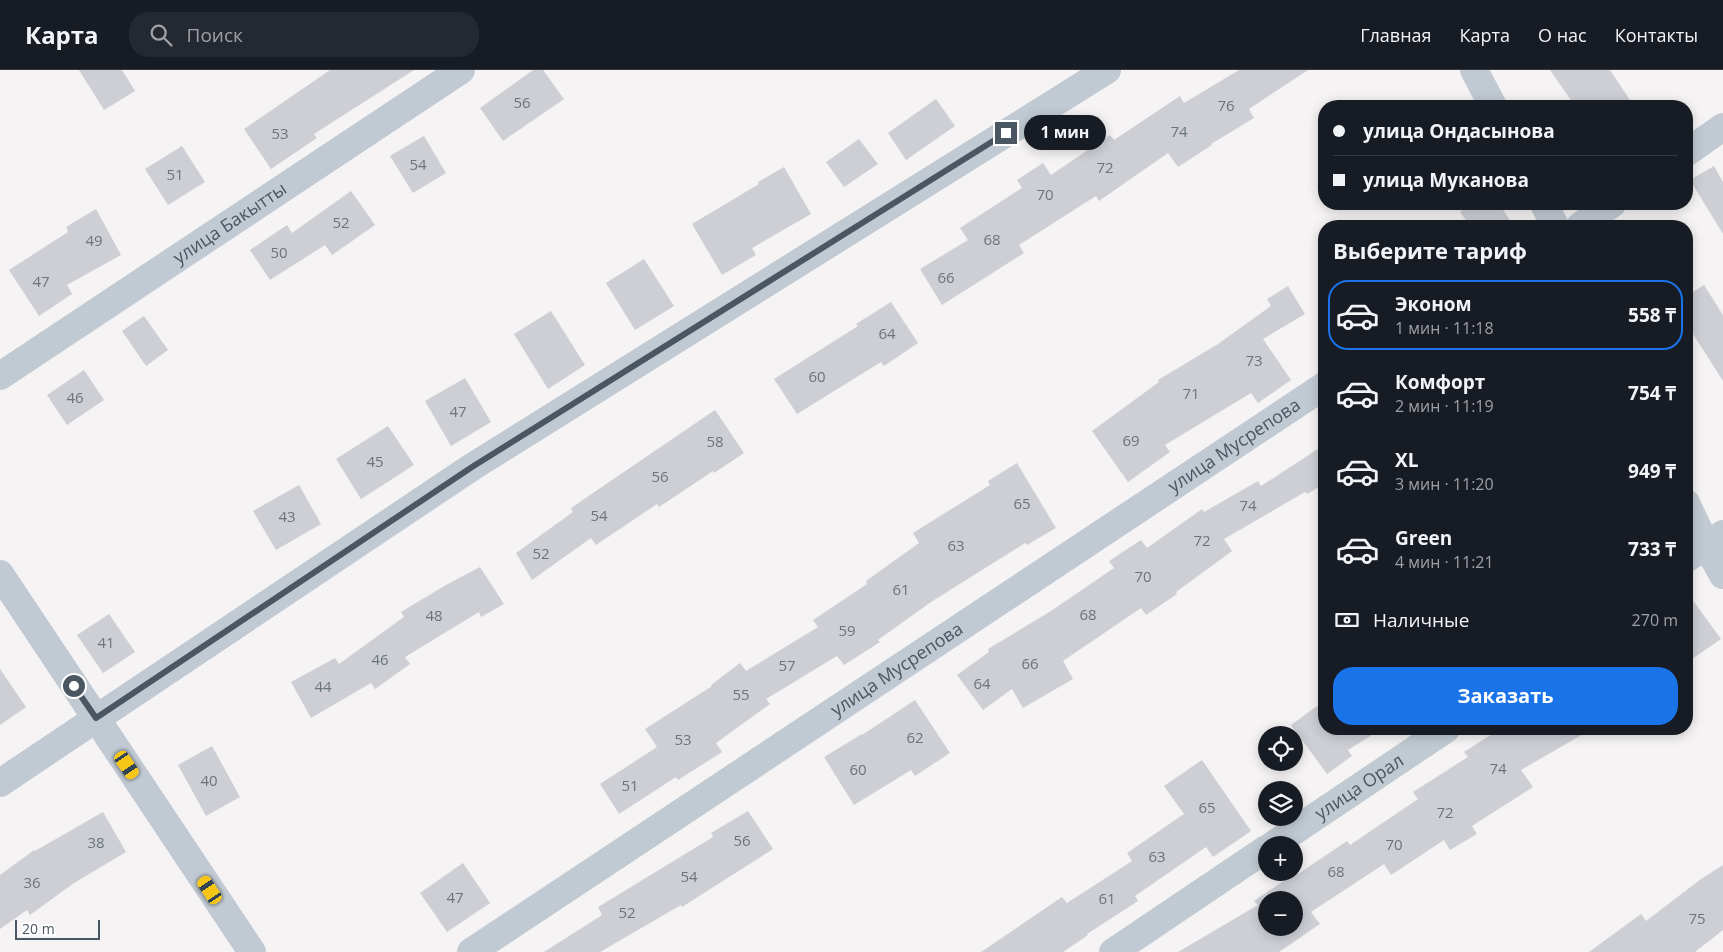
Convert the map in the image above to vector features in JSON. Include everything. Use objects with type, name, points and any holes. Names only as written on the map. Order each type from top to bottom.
[{"type":"street","name":"улица Бакытты","points":[[0,376],[461,70]]},
{"type":"street","points":[[0,783],[472,467],[1106,70]]},
{"type":"street","points":[[1474,70],[1490,100]]},
{"type":"street","points":[[1693,147],[1723,127]]},
{"type":"street","points":[[1589,220],[1603,210]]},
{"type":"street","name":"улица Мусрепова","points":[[471,952],[1318,390]]},
{"type":"street","points":[[1693,519],[1705,546],[1723,575]]},
{"type":"street","points":[[0,574],[252,952]]},
{"type":"street","name":"улица Орал","points":[[1286,836],[1437,735]]},
{"type":"street","points":[[1113,952],[1258,854]]},
{"type":"building","points":[[79,70],[122,70],[135,91],[104,110]]},
{"type":"building","points":[[330,70],[414,70],[314,134],[317,138],[271,169],[244,129]]},
{"type":"building","points":[[533,70],[543,70],[564,99],[503,141],[480,108]]},
{"type":"building","points":[[1239,70],[1308,70],[1249,109],[1254,118],[1178,167],[1168,153],[1099,201],[1096,196],[1019,245],[1024,253],[942,305],[920,269],[968,240],[960,228],[1022,188],[1017,180],[1043,163],[1051,175],[1110,135],[1114,140],[1180,96],[1184,103]]},
{"type":"building","points":[[1550,70],[1610,70],[1630,100],[1571,100]]},
{"type":"building","points":[[936,99],[955,126],[906,160],[888,133]]},
{"type":"building","points":[[424,136],[446,173],[413,193],[390,156]]},
{"type":"building","points":[[859,139],[878,164],[844,187],[826,162]]},
{"type":"building","points":[[182,146],[205,182],[168,205],[145,169]]},
{"type":"building","points":[[1714,166],[1723,182],[1723,234],[1693,185],[1693,178]]},
{"type":"building","points":[[784,167],[811,214],[752,248],[756,255],[722,275],[692,224]]},
{"type":"building","points":[[351,191],[375,225],[332,255],[325,245],[270,280],[250,250],[287,225],[292,233]]},
{"type":"building","points":[[96,209],[121,255],[67,285],[72,294],[39,316],[9,270],[68,232],[66,227]]},
{"type":"building","points":[[1463,210],[1503,210],[1510,220],[1466,220],[1460,212]]},
{"type":"building","points":[[644,259],[674,306],[635,330],[606,283]]},
{"type":"building","points":[[1704,285],[1723,315],[1723,381],[1693,334],[1693,292]]},
{"type":"building","points":[[1288,286],[1305,314],[1263,339],[1291,380],[1258,403],[1251,393],[1165,445],[1170,452],[1128,482],[1092,431],[1159,382],[1158,380],[1218,344],[1271,306],[1267,299]]},
{"type":"building","points":[[891,302],[918,343],[884,366],[881,362],[797,414],[774,379],[858,326],[856,324]]},
{"type":"building","points":[[551,311],[585,365],[548,389],[514,334]]},
{"type":"building","points":[[144,316],[168,350],[146,366],[122,331]]},
{"type":"building","points":[[84,370],[104,400],[67,425],[47,395]]},
{"type":"building","points":[[465,378],[491,422],[451,446],[425,401]]},
{"type":"building","points":[[715,410],[744,453],[659,507],[657,504],[596,545],[591,538],[532,580],[516,553],[573,512],[571,508]]},
{"type":"building","points":[[388,426],[414,465],[361,499],[336,459]]},
{"type":"building","points":[[1318,449],[1318,488],[1307,494],[1305,492],[1224,539],[1232,551],[1176,592],[1177,594],[1146,615],[1141,608],[1063,661],[1073,679],[1023,708],[1012,689],[983,710],[957,675],[989,652],[988,649],[1051,611],[1114,568],[1109,561],[1141,540],[1147,548],[1202,509],[1204,512],[1258,481],[1261,486]]},
{"type":"building","points":[[1017,463],[1056,528],[1027,545],[1025,543],[931,602],[878,640],[880,642],[844,665],[837,656],[766,699],[770,704],[716,743],[722,752],[678,780],[676,777],[619,814],[600,784],[657,747],[645,729],[712,686],[740,663],[746,671],[818,627],[813,620],[867,584],[866,581],[919,543],[913,533],[990,485],[988,481]]},
{"type":"building","points":[[299,485],[321,524],[276,550],[253,511]]},
{"type":"building","points":[[480,567],[504,604],[481,617],[479,612],[405,657],[410,664],[375,689],[371,683],[311,718],[291,682],[335,658],[339,664],[404,617],[401,612]]},
{"type":"building","points":[[1693,601],[1721,639],[1693,658]]},
{"type":"building","points":[[109,614],[135,652],[103,673],[77,635]]},
{"type":"building","points":[[0,669],[26,707],[0,725]]},
{"type":"building","points":[[915,700],[950,753],[915,776],[911,770],[854,805],[824,757],[862,735]]},
{"type":"building","points":[[1317,706],[1318,735],[1372,735],[1348,750],[1352,756],[1327,774],[1303,741],[1303,726],[1292,726]]},
{"type":"building","points":[[1491,735],[1582,735],[1521,770],[1533,787],[1472,826],[1477,834],[1450,850],[1444,840],[1391,875],[1384,864],[1311,912],[1320,924],[1303,936],[1303,891],[1269,891],[1284,881],[1303,881],[1303,871],[1347,841],[1350,845],[1418,799],[1413,792],[1468,757],[1464,752]]},
{"type":"building","points":[[212,746],[240,797],[206,816],[178,765]]},
{"type":"building","points":[[1202,760],[1251,831],[1213,857],[1206,847],[1135,896],[1138,901],[1063,952],[981,952],[1062,897],[1067,903],[1132,861],[1127,853],[1184,814],[1164,786]]},
{"type":"building","points":[[748,811],[773,849],[682,907],[681,905],[600,952],[544,952],[602,915],[598,907],[713,837],[711,833]]},
{"type":"building","points":[[103,812],[126,852],[74,883],[30,915],[27,910],[0,929],[0,875],[34,850]]},
{"type":"building","points":[[463,863],[490,903],[447,932],[420,893]]},
{"type":"building","points":[[1723,865],[1723,930],[1695,952],[1589,952],[1641,914],[1646,921],[1701,879]]},
{"type":"building","points":[[1258,905],[1258,936],[1302,936],[1279,952],[1178,952]]},
{"type":"route","points":[[74,686],[96,718],[472,467],[1006,133]]}]
